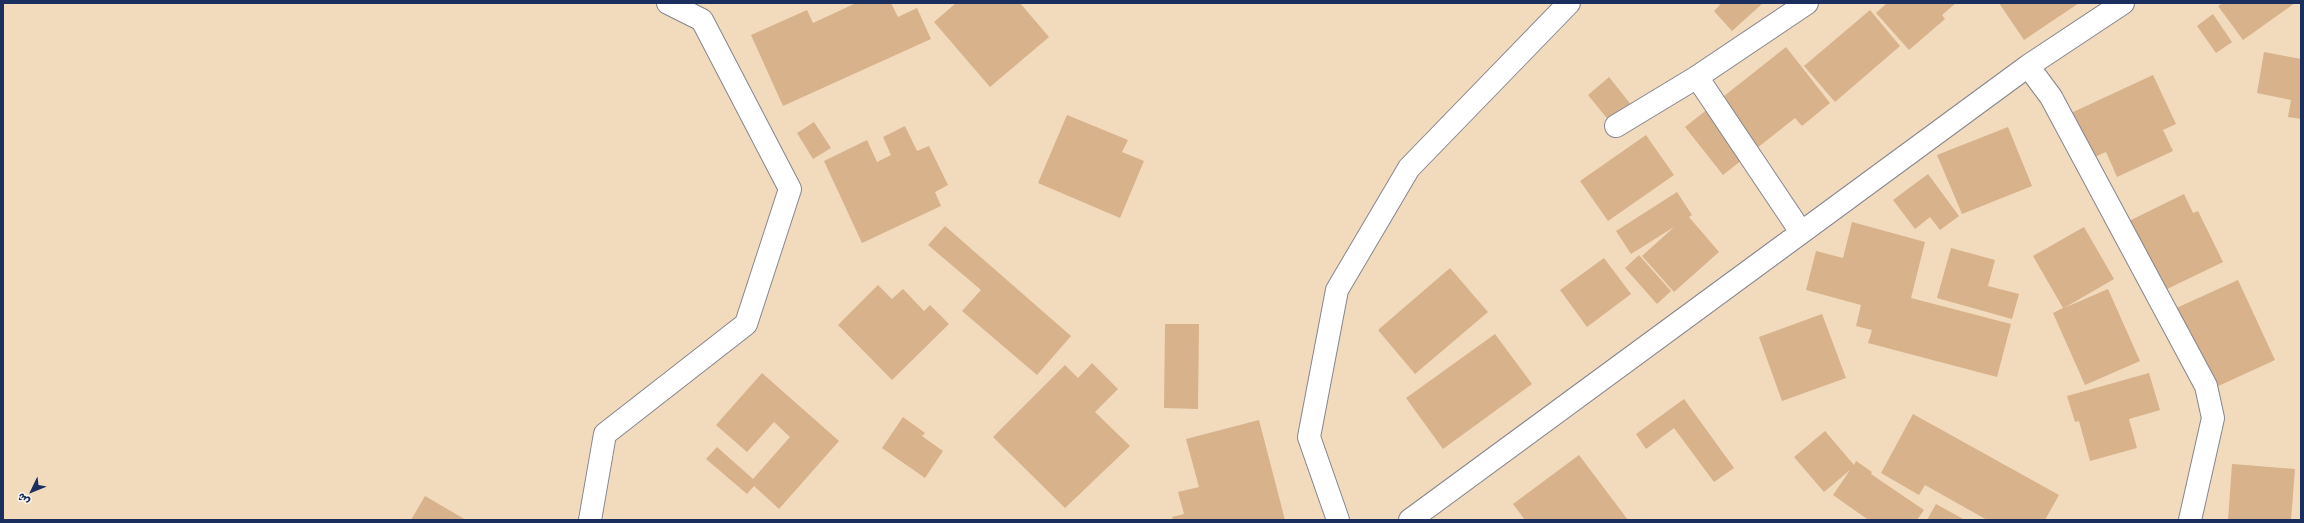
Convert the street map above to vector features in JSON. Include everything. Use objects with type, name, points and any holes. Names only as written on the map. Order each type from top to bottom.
[{"type":"street","points":[[590,520],[605,434],[746,324],[790,189],[702,20],[668,3]]},
{"type":"street","points":[[1338,520],[1309,437],[1337,290],[1409,168],[1569,3]]},
{"type":"street","points":[[1616,126],[1697,77],[1806,3]]},
{"type":"street","points":[[1410,520],[2028,66],[2123,3]]},
{"type":"street","points":[[2028,66],[2050,97],[2206,386],[2213,418],[2190,520]]},
{"type":"street","points":[[1697,77],[1801,232]]},
{"type":"building","points":[[856,3],[891,3],[898,17],[917,8],[931,39],[783,106],[751,35],[807,10],[813,23]]},
{"type":"building","points":[[956,3],[1020,3],[1049,37],[990,87],[934,22]]},
{"type":"building","points":[[1718,3],[1763,3],[1732,31],[1714,11],[1720,5]]},
{"type":"building","points":[[1887,3],[1956,3],[1942,15],[1945,19],[1909,50],[1876,13]]},
{"type":"building","points":[[1999,3],[2079,3],[2024,40]]},
{"type":"building","points":[[2223,3],[2295,3],[2243,40],[2218,6]]},
{"type":"building","points":[[1870,10],[1900,46],[1835,102],[1804,66]]},
{"type":"building","points":[[2213,14],[2232,42],[2216,53],[2197,26]]},
{"type":"building","points":[[1786,47],[1830,103],[1802,126],[1795,118],[1723,175],[1685,127]]},
{"type":"building","points":[[2264,52],[2301,59],[2301,119],[2288,117],[2291,100],[2257,93]]},
{"type":"building","points":[[2153,75],[2176,124],[2163,130],[2173,151],[2117,177],[2106,152],[2092,158],[2071,113]]},
{"type":"building","points":[[1609,77],[1640,116],[1619,133],[1588,95]]},
{"type":"building","points":[[1067,115],[1128,140],[1122,152],[1144,161],[1120,218],[1038,183]]},
{"type":"building","points":[[814,122],[831,148],[813,159],[797,133]]},
{"type":"building","points":[[905,126],[917,151],[929,146],[948,185],[935,192],[941,206],[862,243],[824,161],[867,140],[877,162],[891,155],[883,137]]},
{"type":"building","points":[[2008,127],[2032,186],[1962,214],[1937,155]]},
{"type":"building","points":[[1646,135],[1674,175],[1608,221],[1580,181]]},
{"type":"building","points":[[1928,174],[1959,216],[1940,230],[1930,217],[1915,229],[1893,200]]},
{"type":"building","points":[[1677,192],[1692,215],[1689,217],[1719,252],[1674,292],[1642,256],[1674,227],[1631,254],[1616,231]]},
{"type":"building","points":[[2184,194],[2193,213],[2198,211],[2223,262],[2161,292],[2127,222]]},
{"type":"building","points":[[1852,222],[1925,242],[1911,298],[2011,324],[1997,377],[1868,343],[1872,330],[1856,326],[1861,305],[1806,290],[1816,251],[1843,258]]},
{"type":"building","points":[[945,226],[1071,336],[1037,375],[962,311],[981,290],[928,245]]},
{"type":"building","points":[[2084,227],[2114,279],[2064,308],[2108,289],[2140,361],[2085,385],[2053,313],[2063,308],[2033,256]]},
{"type":"building","points":[[1951,248],[1995,260],[1988,286],[2019,294],[2012,319],[1937,298]]},
{"type":"building","points":[[1639,255],[1671,291],[1657,304],[1625,268]]},
{"type":"building","points":[[1604,258],[1631,294],[1587,327],[1560,290]]},
{"type":"building","points":[[1450,268],[1488,312],[1415,374],[1378,330]]},
{"type":"building","points":[[2238,280],[2275,360],[2214,388],[2172,310]]},
{"type":"building","points":[[878,285],[892,299],[903,289],[924,311],[930,305],[949,324],[892,380],[838,325]]},
{"type":"building","points":[[1822,314],[1846,378],[1782,401],[1759,337]]},
{"type":"building","points":[[1165,324],[1199,324],[1198,409],[1164,408]]},
{"type":"building","points":[[1495,334],[1532,384],[1443,449],[1406,398]]},
{"type":"building","points":[[1092,363],[1118,389],[1095,412],[1130,446],[1065,508],[993,437],[1065,365],[1078,378]]},
{"type":"building","points":[[762,373],[839,441],[779,509],[754,486],[747,494],[706,459],[717,447],[753,479],[790,437],[774,422],[747,452],[716,425]]},
{"type":"building","points":[[2149,373],[2160,410],[2129,419],[2137,448],[2090,461],[2079,421],[2075,422],[2067,396]]},
{"type":"building","points":[[1684,399],[1734,468],[1714,482],[1674,428],[1646,449],[1636,434]]},
{"type":"building","points":[[1913,414],[2059,495],[2045,520],[1987,520],[1925,485],[1919,495],[1881,473]]},
{"type":"building","points":[[903,417],[925,433],[922,436],[943,451],[925,478],[882,448]]},
{"type":"building","points":[[1259,420],[1285,520],[1173,520],[1172,517],[1184,514],[1178,492],[1199,487],[1186,439]]},
{"type":"building","points":[[1825,431],[1854,465],[1856,461],[1872,472],[1871,474],[1924,510],[1917,520],[1866,520],[1867,519],[1833,495],[1850,470],[1824,492],[1794,457]]},
{"type":"building","points":[[1579,455],[1628,520],[1525,520],[1513,504]]},
{"type":"building","points":[[2232,464],[2295,469],[2291,520],[2228,520]]},
{"type":"building","points":[[425,496],[466,520],[411,520]]},
{"type":"building","points":[[1936,504],[1965,520],[1927,520]]}]
